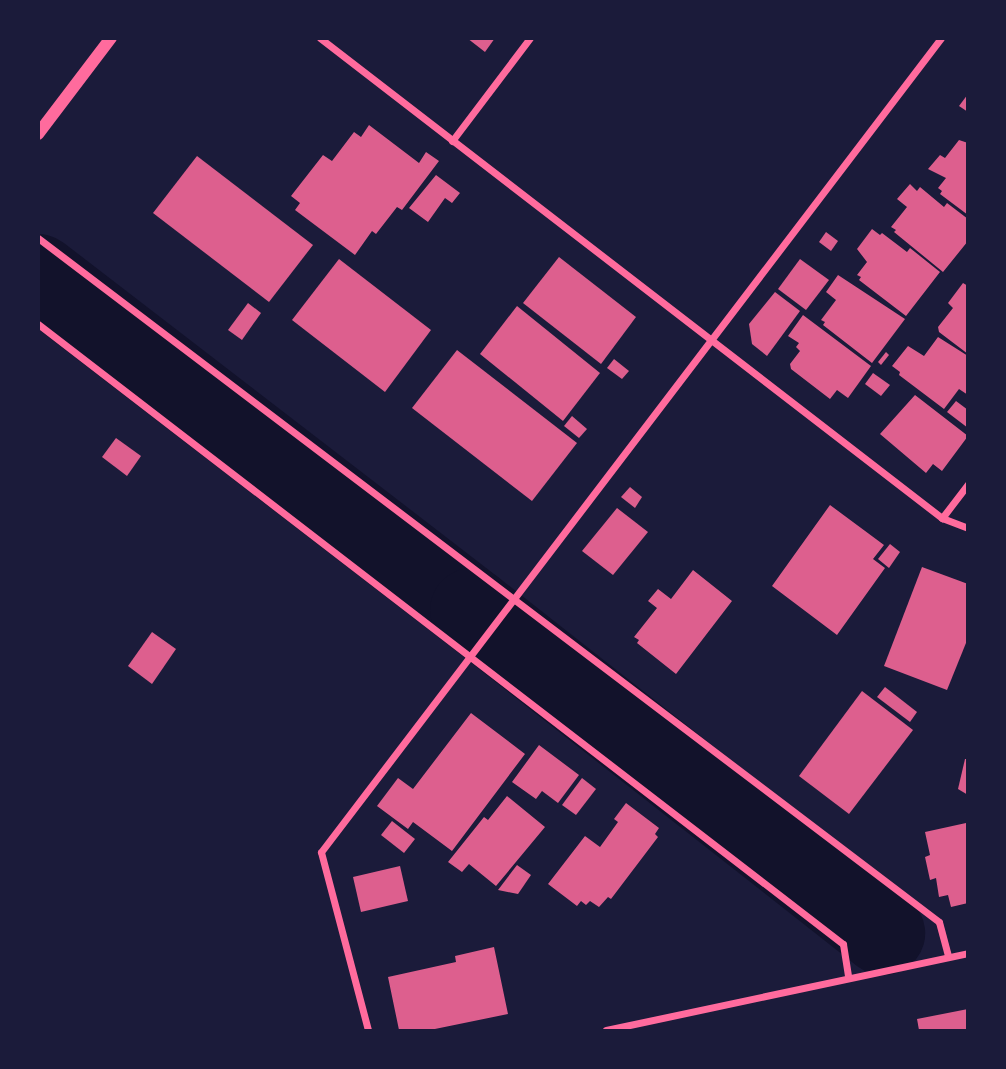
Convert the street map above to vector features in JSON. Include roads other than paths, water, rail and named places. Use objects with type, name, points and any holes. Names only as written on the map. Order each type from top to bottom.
[{"type":"street","points":[[38,134],[111,38]]},
{"type":"street","points":[[320,38],[942,518],[968,528]]},
{"type":"street","points":[[452,141],[530,38]]},
{"type":"street","points":[[368,1031],[321,852],[941,38]]},
{"type":"street","points":[[38,238],[939,922],[948,956]]},
{"type":"street","points":[[38,324],[843,944],[848,976]]},
{"type":"street","points":[[942,518],[968,484]]},
{"type":"street","points":[[606,1031],[848,976],[968,953]]},
{"type":"waterway","points":[[38,276],[472,610],[883,933]]}]
